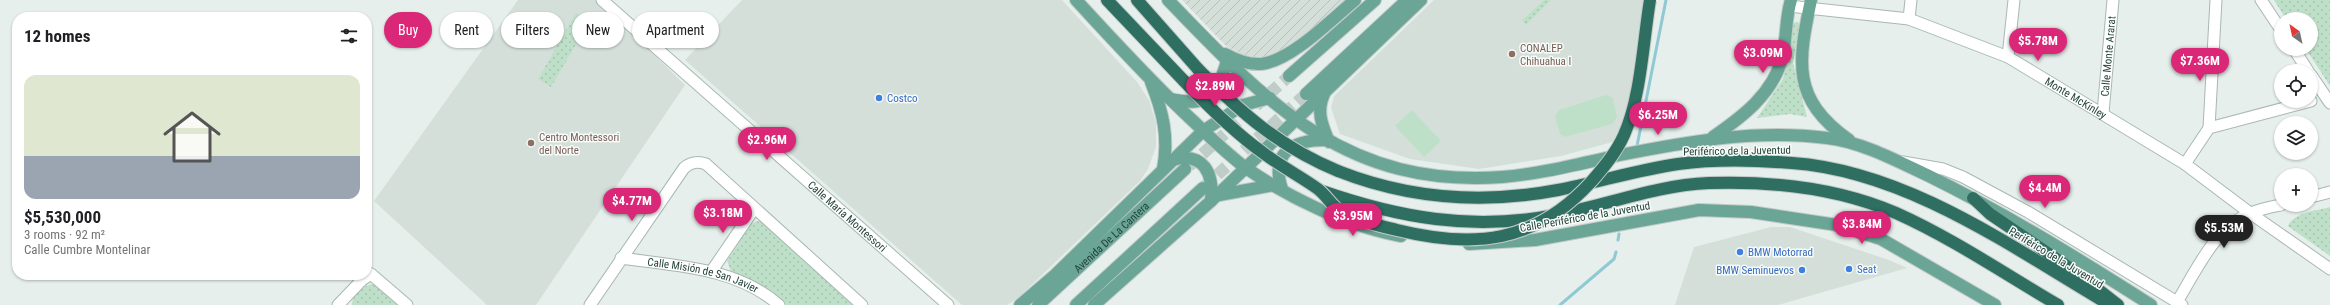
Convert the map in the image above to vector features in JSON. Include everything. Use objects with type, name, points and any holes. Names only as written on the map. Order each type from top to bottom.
[{"type":"highway","points":[[1107,0],[1226,123],[1260,151],[1319,190],[1339,210],[1362,221],[1407,232],[1458,240],[1483,240],[1512,235],[1537,224],[1582,191],[1606,165],[1624,136],[1635,102],[1650,0]]},
{"type":"highway","name":"Periférico de la Juventud","points":[[1137,0],[1198,69],[1247,116],[1281,142],[1310,159],[1360,180],[1413,193],[1477,198],[1517,196],[1559,189],[1637,171],[1680,164],[1720,162],[1793,163],[1829,168],[1864,175],[1923,199],[2001,241],[2110,305]]},
{"type":"highway","points":[[1319,190],[1371,208],[1415,217],[1483,222],[1519,220],[1557,214],[1654,191],[1707,183],[1750,184],[1826,192],[1894,213],[1936,233],[2058,305]]},
{"type":"highway","points":[[1973,198],[1990,214],[2077,273],[2118,305]]},
{"type":"main road","name":"Calle Periférico de la Juventud","points":[[1076,0],[1169,98],[1203,131],[1246,168],[1278,187],[1330,214],[1376,232],[1433,242],[1464,244],[1535,240],[1698,210],[1751,212],[1837,224],[1881,239],[1989,304]]},
{"type":"main road","points":[[1168,0],[1227,61],[1296,119],[1328,141],[1364,158],[1412,173],[1448,178],[1505,177],[1712,138],[1751,134],[1791,134],[1830,138],[1896,160],[1973,198],[2152,305]]},
{"type":"main road","points":[[1215,49],[1234,59],[1248,63],[1261,64],[1276,60],[1295,48],[1355,0]]},
{"type":"main road","points":[[1289,76],[1375,0]]},
{"type":"main road","points":[[1306,94],[1407,0]]},
{"type":"main road","points":[[1094,305],[1214,199],[1422,0]]},
{"type":"main road","points":[[1712,138],[1737,121],[1757,102],[1774,81],[1782,57],[1790,3]]},
{"type":"main road","points":[[1810,3],[1802,47],[1801,70],[1806,90],[1831,127],[1857,146]]},
{"type":"main road","points":[[1169,98],[1195,103],[1205,100],[1213,93],[1221,82],[1227,61]]},
{"type":"main road","points":[[1149,78],[1165,124],[1167,143],[1163,169]]},
{"type":"main road","points":[[1324,93],[1319,104],[1319,114],[1328,141]]},
{"type":"main road","points":[[1020,305],[1054,275],[1203,131],[1243,105],[1270,98]]},
{"type":"main road","points":[[1214,199],[1278,187],[1278,164],[1284,153],[1295,145],[1309,140],[1328,141]]},
{"type":"main road","points":[[1172,160],[1183,157],[1191,158],[1202,164],[1213,184],[1214,199]]},
{"type":"main road","name":"Avenida De La Cantera","points":[[1038,305],[1185,169]]},
{"type":"main road","points":[[1076,305],[1203,188]]},
{"type":"street","name":"Calle María Montessori","points":[[602,0],[948,305]]},
{"type":"street","points":[[1909,19],[1911,0]]},
{"type":"street","points":[[2008,57],[2014,0]]},
{"type":"street","name":"Calle Monte Ararat","points":[[2103,113],[2113,0]]},
{"type":"street","points":[[2185,164],[2209,128],[2216,0]]},
{"type":"street","points":[[2261,0],[2274,20]]},
{"type":"street","name":"Monte McKinley","points":[[1790,3],[1810,3],[1909,19],[2008,57],[2103,113],[2185,164],[2250,213],[2330,269]]},
{"type":"street","points":[[2318,85],[2328,100]]},
{"type":"street","points":[[2318,101],[2328,100]]},
{"type":"street","points":[[2209,128],[2285,108]]},
{"type":"street","points":[[1896,160],[1943,169],[1963,177],[2028,212],[2179,303],[2208,251],[2223,232],[2250,213],[2274,207]]},
{"type":"street","points":[[590,305],[621,258],[689,164],[700,162],[706,164],[862,305]]},
{"type":"street","points":[[2318,195],[2330,192]]},
{"type":"street","points":[[711,272],[754,208]]},
{"type":"street","points":[[2083,263],[2091,250]]},
{"type":"street","name":"Calle Misión de San Javier","points":[[621,258],[711,272],[750,285],[779,305]]},
{"type":"street","points":[[372,275],[407,305]]},
{"type":"street","points":[[341,304],[362,280]]},
{"type":"shaded area","name":"Centro Montessori del Norte","points":[[518,0],[598,0],[610,12],[572,12],[572,48],[624,48],[624,25],[632,33],[632,48],[647,48],[685,85],[536,305],[487,305],[374,201],[484,48],[493,48],[493,35],[501,24],[501,48],[564,48],[564,12],[509,12]]},
{"type":"shaded area","name":"Costco","points":[[742,0],[1062,0],[1137,82],[1149,100],[1156,123],[1156,147],[1148,169],[1140,181],[1019,297],[1007,305],[962,305],[685,60],[696,48],[719,48],[719,24]]},
{"type":"shaded area","points":[[1182,0],[1347,0],[1288,48],[1273,55],[1260,58],[1244,55],[1226,46]]},
{"type":"shaded area","name":"CONALEP Chihuahua I","points":[[1434,0],[1656,0],[1631,137],[1561,156],[1479,169],[1410,159],[1340,134],[1331,108],[1334,96]]},
{"type":"shaded area","points":[[1771,227],[1790,227],[1889,260],[1907,268],[1778,305],[1675,305],[1694,247]]},
{"type":"green space","points":[[1544,0],[1551,0],[1526,25],[1522,20]]},
{"type":"green space","points":[[2274,0],[2330,0],[2330,86],[2318,68],[2318,64],[2316,64],[2311,56],[2318,56],[2318,12],[2282,12]]},
{"type":"green space","points":[[572,20],[572,48],[574,48],[551,87],[538,79],[556,48],[564,48],[564,34]]},
{"type":"green space","points":[[1797,22],[1800,24],[1793,63],[1807,117],[1790,114],[1757,118],[1783,79],[1793,23]]},
{"type":"green space","points":[[1606,95],[1613,98],[1617,117],[1612,124],[1565,137],[1560,134],[1555,117],[1559,110]]},
{"type":"green space","points":[[1412,110],[1441,141],[1424,157],[1395,126]]},
{"type":"green space","points":[[2330,207],[2330,256],[2288,226],[2291,221],[2300,215],[2309,212],[2318,212],[2318,210]]},
{"type":"green space","points":[[757,221],[763,222],[856,305],[787,305],[771,290],[731,271],[727,261],[751,224]]},
{"type":"green space","points":[[372,284],[379,284],[401,305],[352,305],[352,301],[356,294]]},
{"type":"waterway","points":[[1637,146],[1666,0]]},
{"type":"waterway","points":[[1618,240],[1619,234]]},
{"type":"waterway","points":[[1560,305],[1614,259],[1616,252]]},
{"type":"tunnel","points":[[1189,166],[1289,76]]},
{"type":"tunnel","points":[[1204,187],[1306,94]]},
{"type":"place","name":"CONALEP Chihuahua I","points":[[1512,54]]},
{"type":"place","name":"Costco","points":[[879,98]]},
{"type":"place","name":"Centro Montessori del Norte","points":[[531,143]]},
{"type":"place","name":"BMW Motorrad","points":[[1740,252]]},
{"type":"place","name":"Seat","points":[[1849,269]]},
{"type":"place","name":"BMW Seminuevos","points":[[1802,270]]}]
